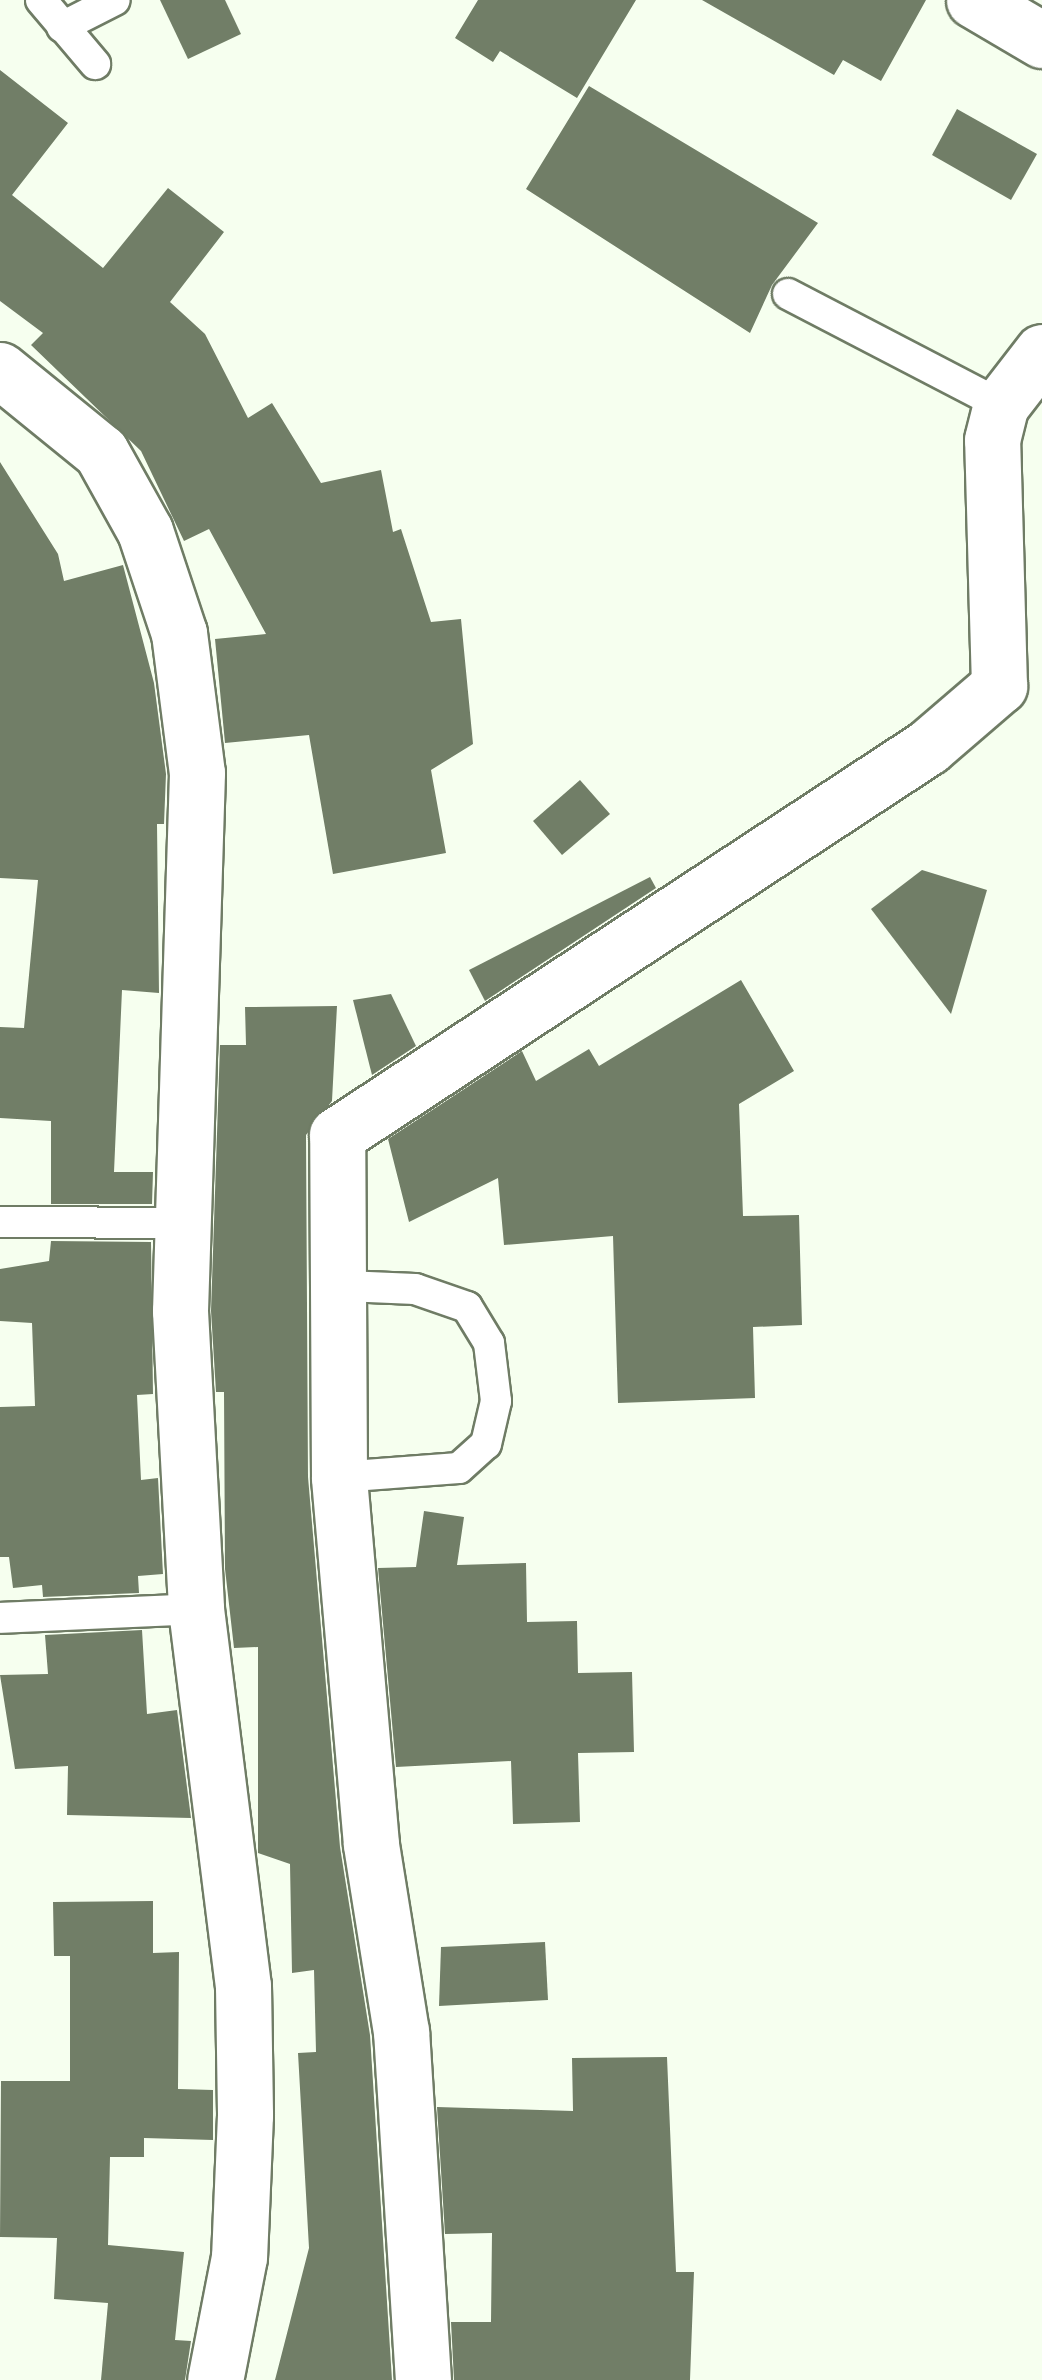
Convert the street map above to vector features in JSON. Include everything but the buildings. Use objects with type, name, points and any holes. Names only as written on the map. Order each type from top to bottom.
[{"type":"street","points":[[974,0],[1042,40]]},
{"type":"street","points":[[423,2380],[400,2032],[371,1844],[339,1477],[345,1286],[337,1136],[928,747],[999,686],[992,440],[1001,405],[1042,352]]},
{"type":"street","points":[[0,370],[100,452],[145,530],[178,633],[197,773],[177,1223],[196,1609],[242,1986],[239,2257],[215,2380]]},
{"type":"lane","points":[[41,0],[96,64]]},
{"type":"lane","points":[[62,27],[114,0]]},
{"type":"lane","points":[[788,294],[1001,405]]},
{"type":"lane","points":[[0,1222],[177,1223]]},
{"type":"lane","points":[[339,1477],[459,1468],[486,1444],[496,1401],[489,1343],[467,1307],[415,1288],[345,1286]]},
{"type":"lane","points":[[0,1618],[196,1609]]}]
